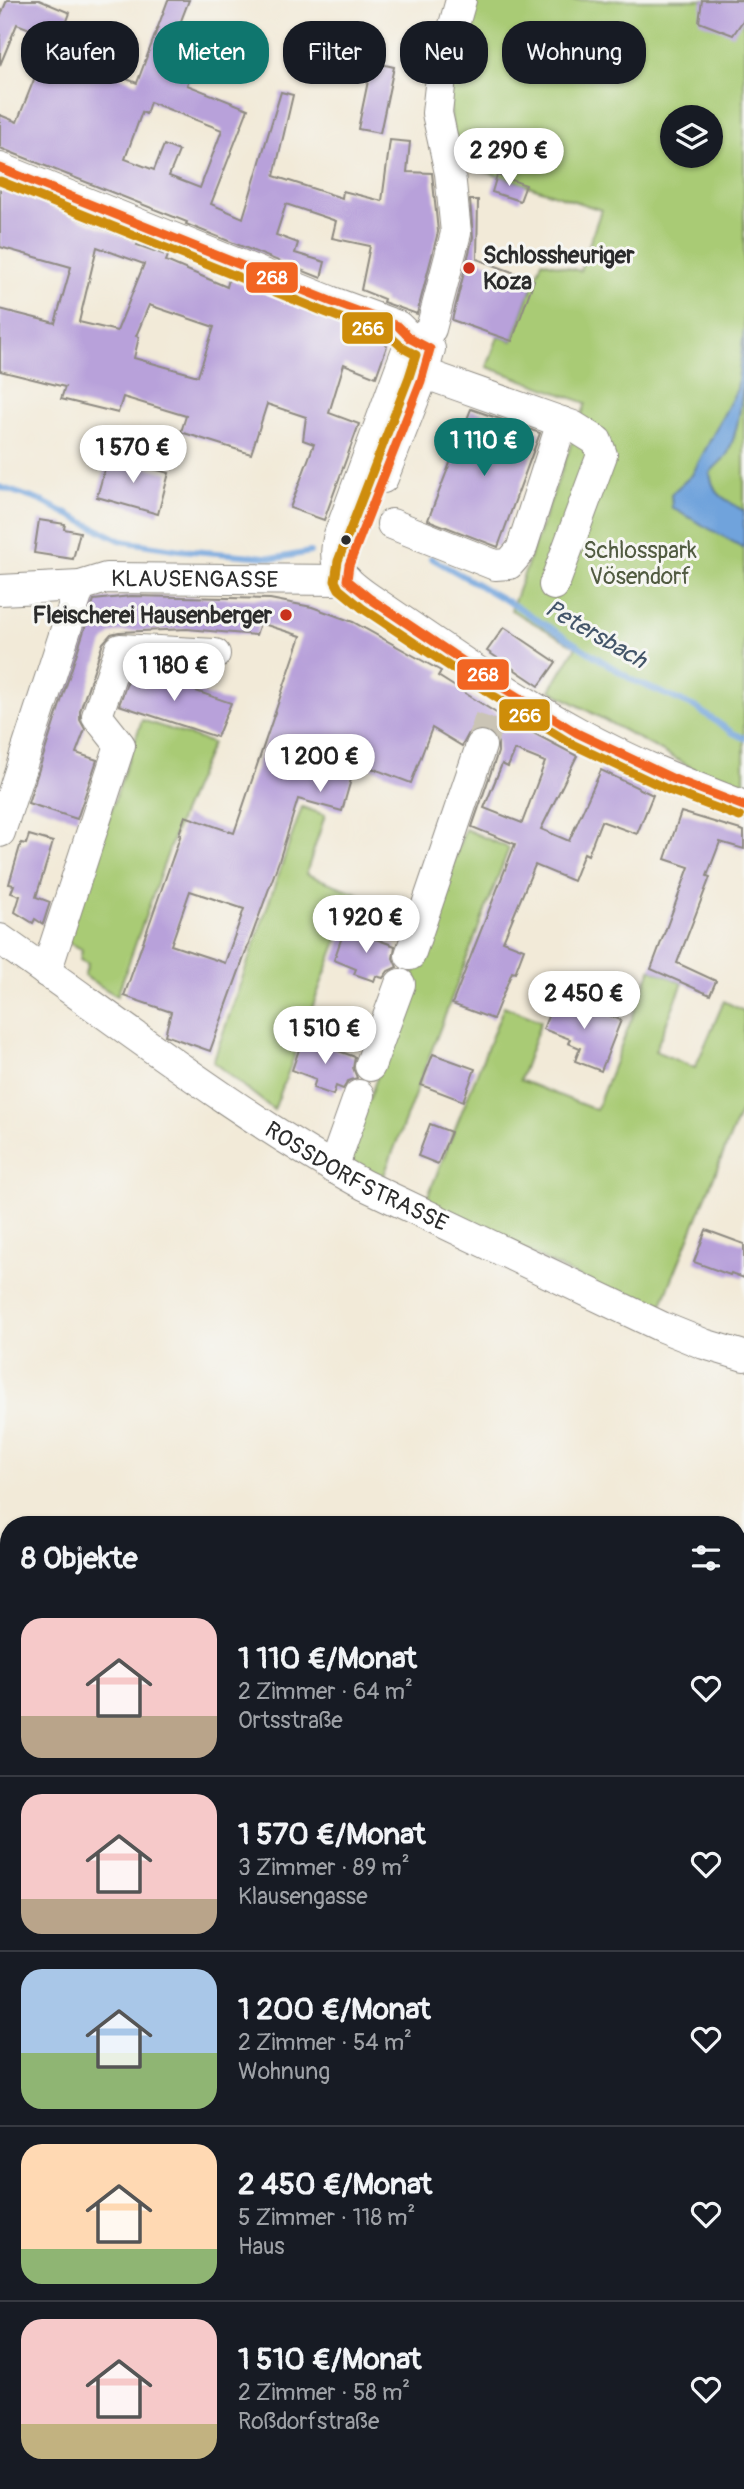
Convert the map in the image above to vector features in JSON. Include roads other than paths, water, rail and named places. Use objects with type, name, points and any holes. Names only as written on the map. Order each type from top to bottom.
[{"type":"street","points":[[411,339],[422,336],[431,329],[456,233],[450,173],[438,113],[442,68],[461,0]]},
{"type":"street","points":[[0,168],[398,326],[411,339],[430,349],[424,373],[349,565],[347,580]]},
{"type":"street","points":[[411,339],[336,547],[335,562],[338,570],[369,598],[496,698],[589,738],[674,779],[744,806]]},
{"type":"street","points":[[424,373],[573,426],[597,441],[602,455],[554,585]]},
{"type":"street","points":[[392,524],[495,565],[509,564],[521,550],[562,422]]},
{"type":"street","name":"KLAUSENGASSE","points":[[0,590],[80,586],[106,578],[347,580]]},
{"type":"street","points":[[0,832],[80,586]]},
{"type":"street","points":[[47,972],[120,745],[97,716],[120,649],[215,654]]},
{"type":"street","points":[[410,955],[481,746]]},
{"type":"street","name":"ROSSDORFSTRASSE","points":[[0,939],[260,1123],[333,1168],[662,1327],[744,1356]]},
{"type":"street","points":[[370,1066],[400,984]]},
{"type":"street","points":[[333,1168],[359,1095]]},
{"type":"water","points":[[744,331],[743,378],[737,425],[728,453],[710,473],[717,492],[744,511],[744,548],[672,508],[671,494],[692,475],[737,389]]},
{"type":"waterway","name":"Petersbach","points":[[0,487],[41,501],[122,541],[180,550],[277,558],[310,552]]},
{"type":"waterway","name":"Petersbach","points":[[431,558],[519,608],[634,681],[695,707],[744,738]]},
{"type":"tunnel","points":[[481,746],[492,710]]},
{"type":"place","name":"Schlossheuriger Koza","points":[[469,268]]},
{"type":"place","name":"Fleischerei Hausenberger","points":[[286,615]]},
{"type":"park label","name":"Schlosspark Vösendorf","points":[[640,563]]}]
